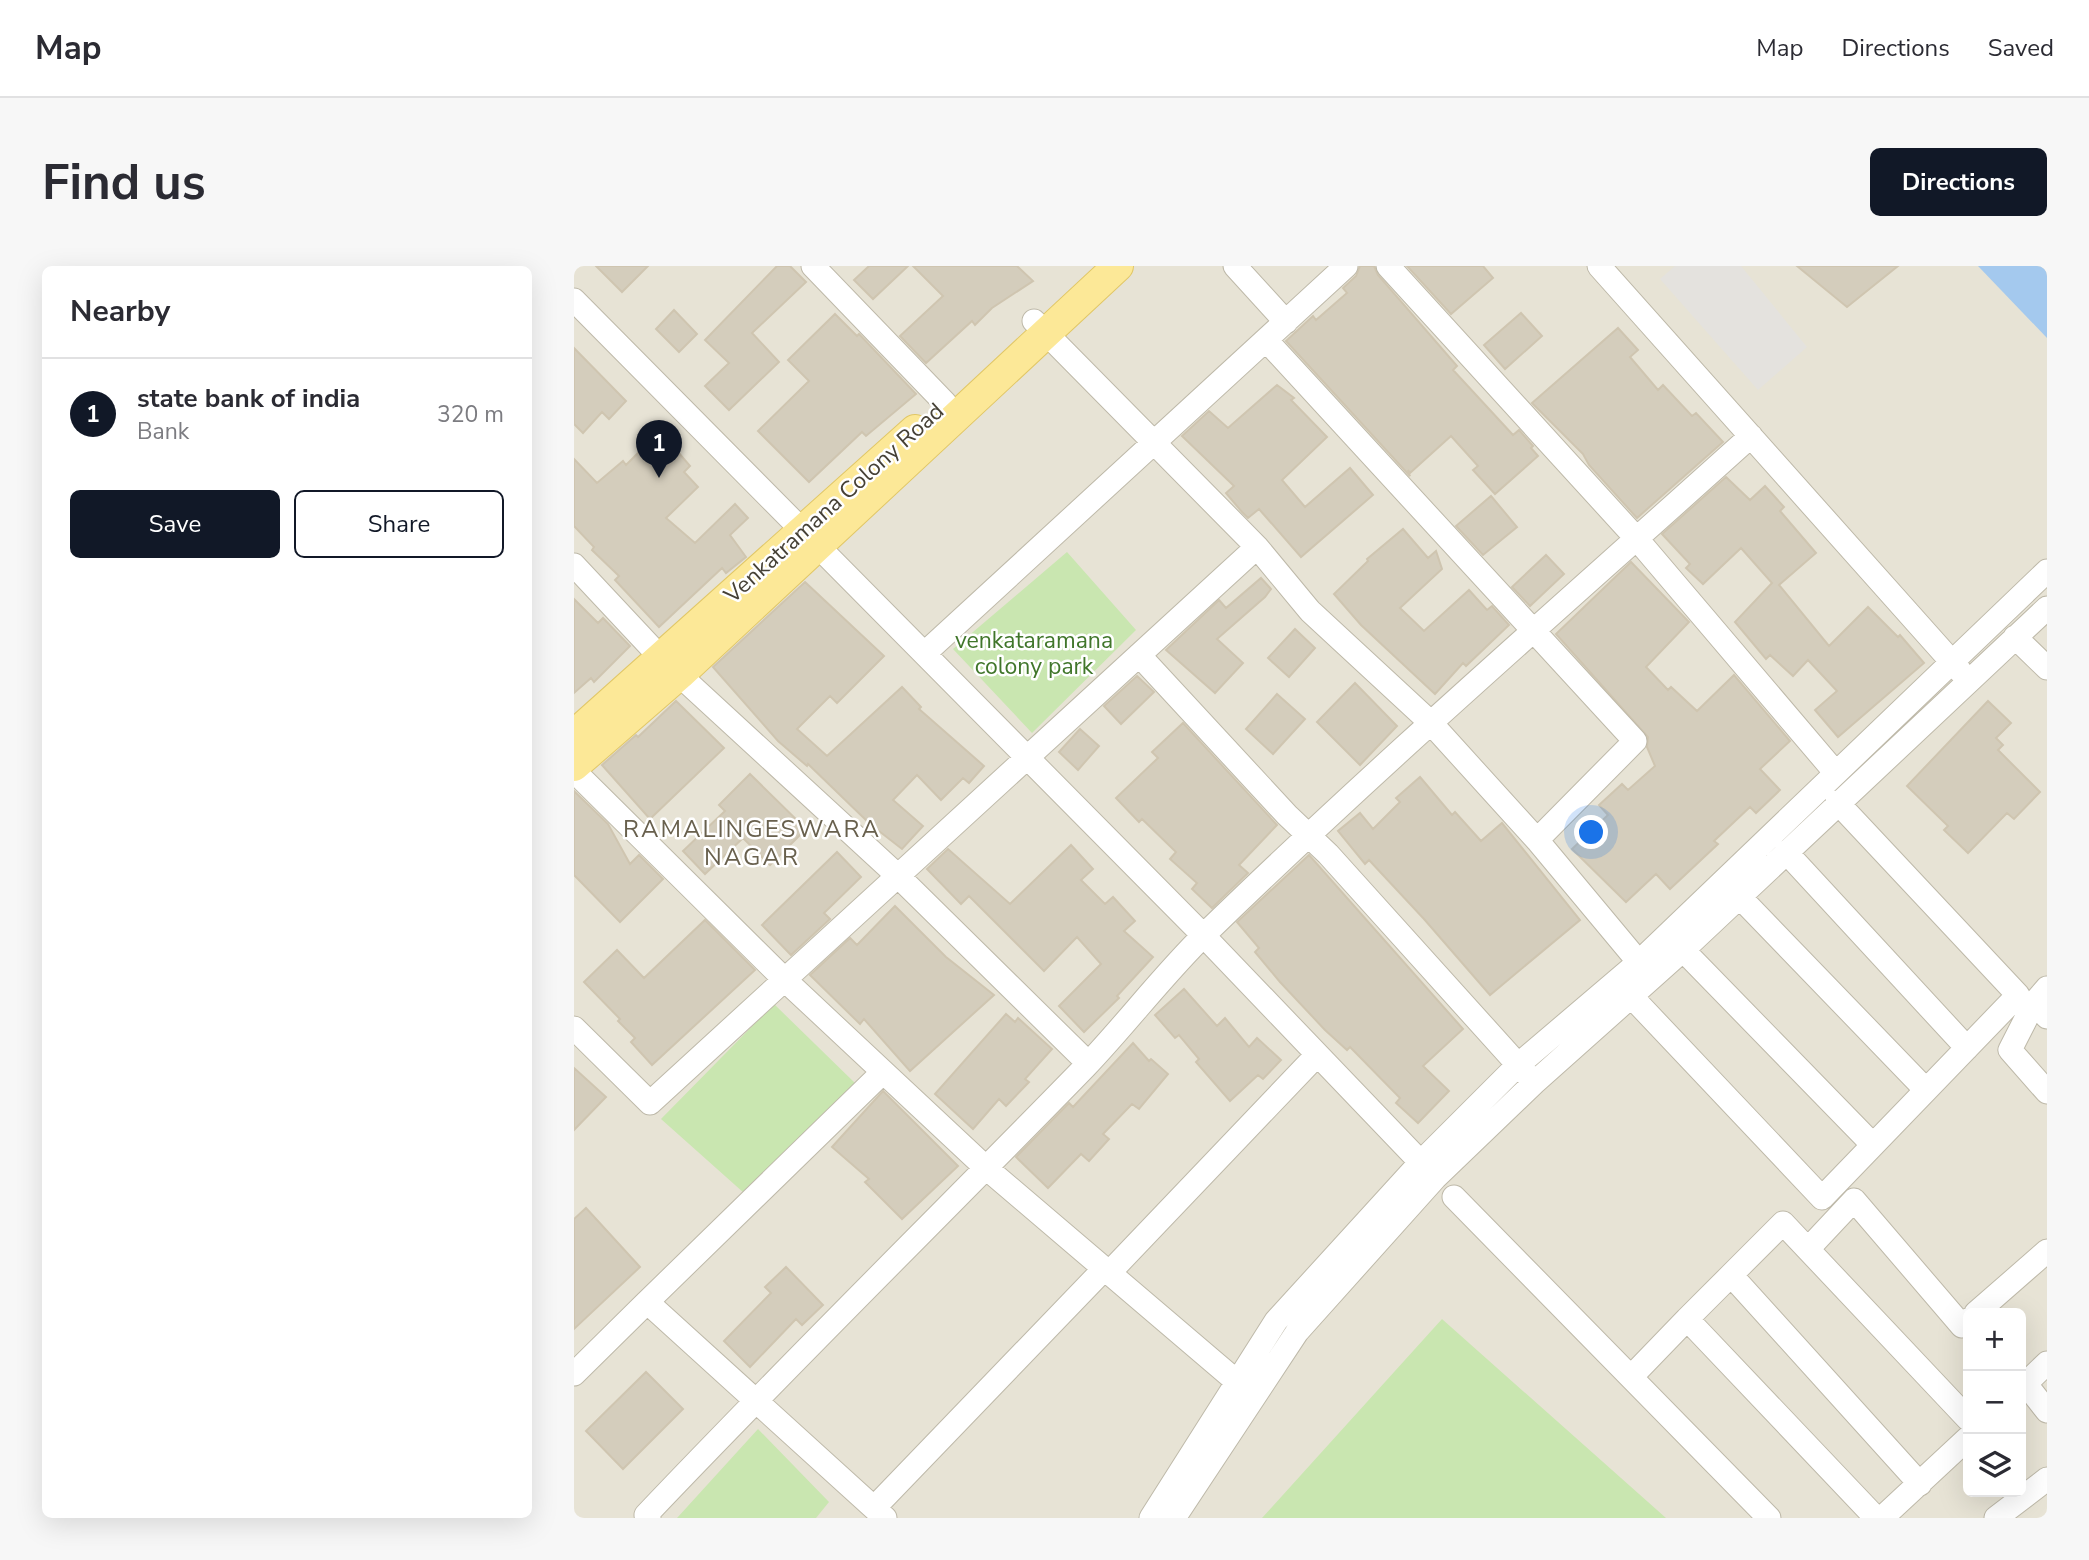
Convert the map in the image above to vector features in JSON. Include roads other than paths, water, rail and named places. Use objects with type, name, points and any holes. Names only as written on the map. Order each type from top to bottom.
[{"type":"main road","name":"Venkatramana Colony Road","points":[[574,735],[671,666],[808,540],[946,402],[1041,327],[1091,266]]},
{"type":"main road","points":[[808,540],[1041,327],[1118,266]]},
{"type":"main road","points":[[574,766],[671,666]]},
{"type":"street","points":[[1235,266],[1286,322]]},
{"type":"street","points":[[925,653],[1346,266]]},
{"type":"street","points":[[1388,266],[1637,539],[1835,772]]},
{"type":"street","points":[[1599,266],[1969,681]]},
{"type":"street","points":[[825,270],[946,402]]},
{"type":"street","points":[[574,300],[808,540],[925,653],[1203,935],[1428,1170]]},
{"type":"street","points":[[1041,327],[1257,547],[1310,611],[1430,722],[1536,839],[1645,970]]},
{"type":"street","points":[[1266,340],[1635,741],[1536,839]]},
{"type":"street","points":[[649,1518],[646,1515],[755,1400],[1088,1063],[1203,935],[1430,722],[1535,632],[1751,436]]},
{"type":"street","points":[[574,1028],[650,1103],[1257,547]]},
{"type":"street","points":[[574,565],[671,666],[898,876],[1088,1063]]},
{"type":"street","points":[[1428,1170],[1534,1083],[1630,995],[1645,970],[1683,950],[1732,889],[1835,772],[2047,571]]},
{"type":"street","points":[[1174,1518],[1247,1391],[1276,1321],[1343,1264],[1518,1065],[1645,970],[1732,889],[1787,852],[1837,802],[2047,608]]},
{"type":"street","points":[[2015,637],[2047,668]]},
{"type":"street","points":[[1139,655],[1287,815],[1311,836],[1534,1083]]},
{"type":"street","points":[[574,771],[785,980],[985,1167],[1247,1391]]},
{"type":"street","points":[[1630,995],[1822,1198],[2018,995],[1837,802]]},
{"type":"street","points":[[1787,852],[1967,1048]]},
{"type":"street","points":[[1732,889],[1926,1090]]},
{"type":"street","points":[[1683,950],[1873,1145]]},
{"type":"street","points":[[2043,1003],[2010,1050],[2047,1092]]},
{"type":"street","points":[[647,1302],[879,1513],[1108,1270],[1316,1056]]},
{"type":"street","points":[[574,1374],[883,1072]]},
{"type":"street","points":[[1454,1198],[1769,1518]]},
{"type":"street","points":[[1808,1249],[1854,1200],[1963,1325]]},
{"type":"street","points":[[1630,1377],[1783,1223],[1963,1414]]},
{"type":"street","points":[[1982,1308],[2047,1251]]},
{"type":"street","points":[[1731,1275],[1920,1484]]},
{"type":"street","points":[[1687,1319],[1876,1518]]},
{"type":"street","points":[[2026,1382],[2047,1363]]},
{"type":"street","points":[[2026,1388],[2047,1411]]},
{"type":"street","points":[[1151,1518],[1247,1391]]},
{"type":"street","points":[[1882,1518],[1963,1443]]},
{"type":"street","points":[[1996,1518],[2047,1479]]},
{"type":"water","points":[[1978,266],[2047,266],[2047,338]]},
{"type":"place","name":"state bank of india","points":[[659,478]]},
{"type":"district","name":"RAMALINGESWARA NAGAR","points":[[752,843]]},
{"type":"park label","name":"venkataramana colony park","points":[[1034,653]]}]
